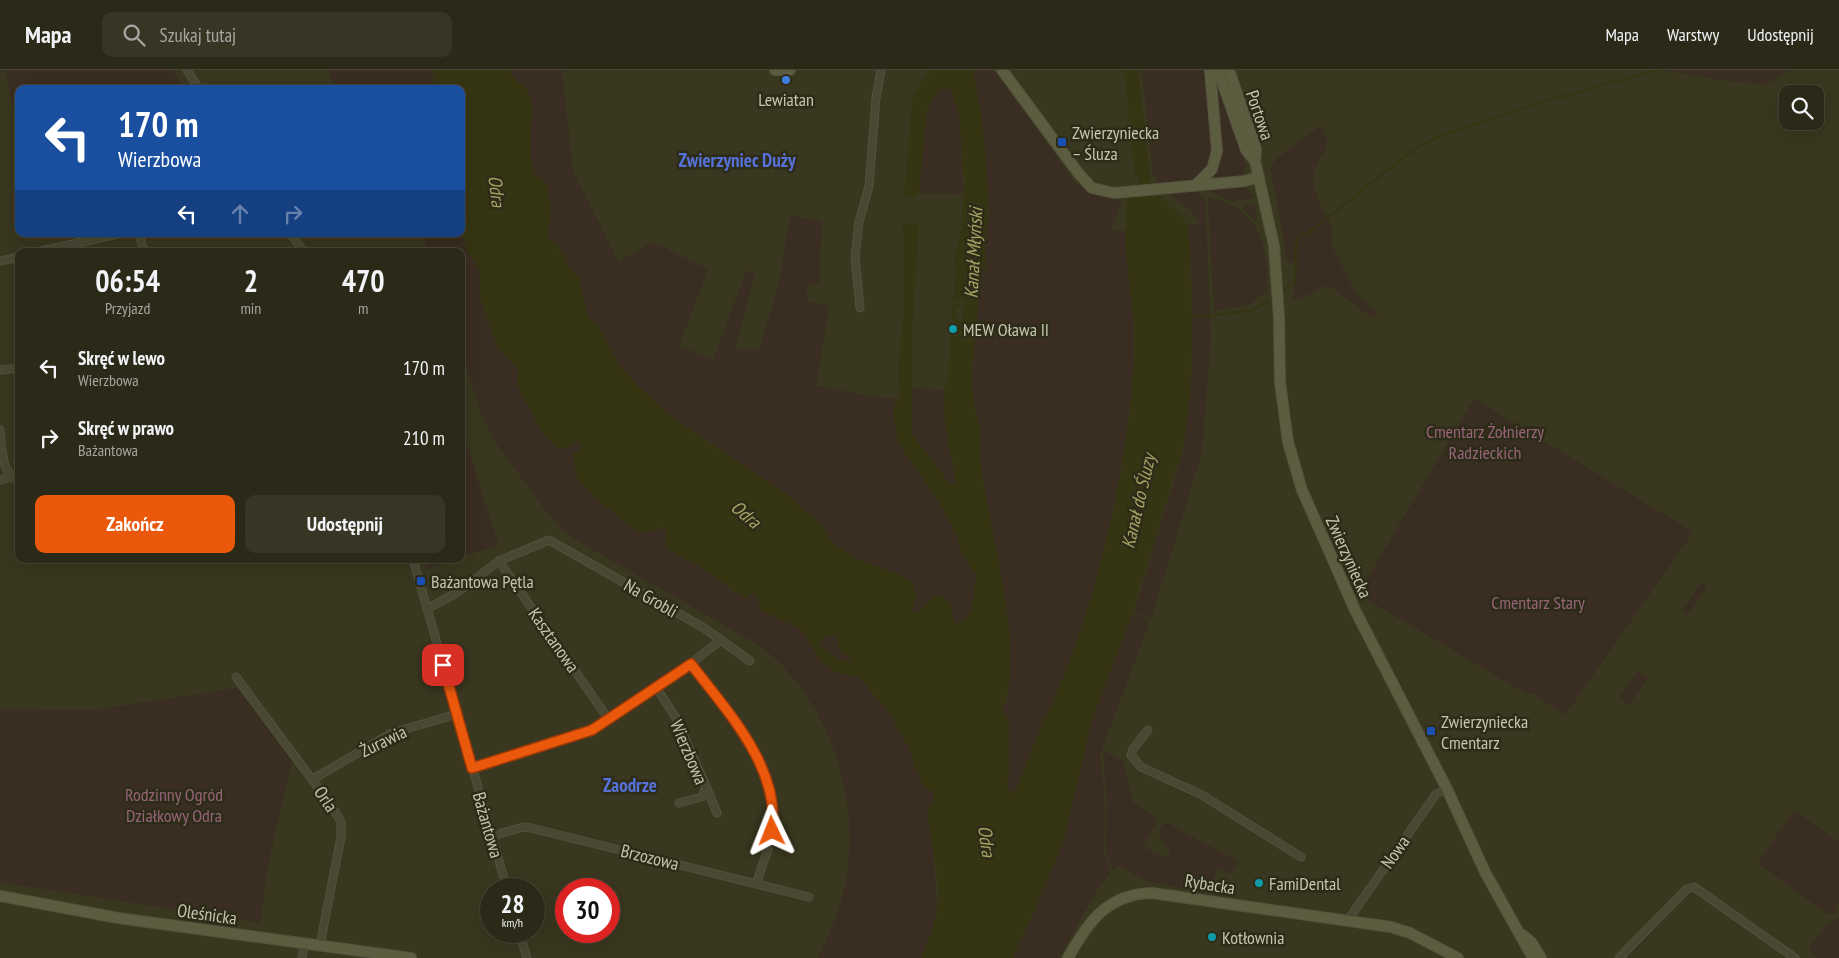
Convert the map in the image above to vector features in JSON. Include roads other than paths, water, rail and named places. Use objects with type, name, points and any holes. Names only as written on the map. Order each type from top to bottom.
[{"type":"street","points":[[186,70],[195,85]]},
{"type":"street","points":[[775,70],[790,70]]},
{"type":"street","points":[[860,308],[855,257],[859,222],[869,186],[876,98],[881,70]]},
{"type":"street","points":[[1002,70],[1079,174],[1092,188],[1114,193],[1245,181],[1259,178]]},
{"type":"street","points":[[1196,185],[1212,169],[1217,151],[1210,70]]},
{"type":"street","name":"Portowa","points":[[1218,70],[1246,150],[1255,161]]},
{"type":"street","name":"Portowa","points":[[1229,70],[1256,149],[1255,161]]},
{"type":"street","name":"Zwierzyniecka","points":[[1255,161],[1274,246],[1279,318],[1281,391],[1288,442],[1302,490],[1354,610],[1447,789],[1485,872],[1533,958]]},
{"type":"street","points":[[55,248],[104,237]]},
{"type":"street","points":[[294,237],[301,248]]},
{"type":"street","points":[[0,261],[15,258]]},
{"type":"street","points":[[0,370],[15,368]]},
{"type":"street","points":[[0,430],[6,471],[15,478]]},
{"type":"street","points":[[0,480],[11,477]]},
{"type":"street","name":"Na Grobli","points":[[498,561],[549,540],[704,628],[750,661]]},
{"type":"street","points":[[427,609],[458,592],[498,561]]},
{"type":"street","name":"Kasztanowa","points":[[498,561],[610,720]]},
{"type":"street","name":"Bażantowa","points":[[413,563],[504,878]]},
{"type":"street","points":[[472,768],[575,737],[592,730],[610,720],[691,664],[721,640]]},
{"type":"street","points":[[691,664],[741,732],[758,762],[768,787],[773,826],[757,884]]},
{"type":"street","name":"Orla","points":[[236,677],[331,804],[342,828],[320,945]]},
{"type":"street","name":"Wierzbowa","points":[[656,688],[678,723],[706,786],[702,797],[679,803]]},
{"type":"street","name":"Żurawia","points":[[313,779],[392,734],[457,714]]},
{"type":"street","points":[[1148,730],[1133,749],[1131,755],[1141,767],[1202,795],[1301,857]]},
{"type":"street","points":[[706,786],[717,814]]},
{"type":"street","name":"Nowa","points":[[1348,920],[1436,794],[1447,789]]},
{"type":"street","name":"Brzozowa","points":[[492,836],[523,827],[531,828],[808,897]]},
{"type":"street","points":[[1619,958],[1687,889],[1694,888],[1794,958]]},
{"type":"street","name":"Rybacka","points":[[1068,958],[1082,933],[1094,917],[1114,902],[1140,893],[1168,894],[1399,929],[1458,958]]},
{"type":"street","name":"Oleśnicka","points":[[0,896],[118,918],[305,942],[411,958]]},
{"type":"street","name":"Zwierzyniecka","points":[[1520,932],[1532,943],[1541,958]]},
{"type":"street","points":[[302,958],[305,942]]},
{"type":"street","points":[[523,943],[527,958]]},
{"type":"water","points":[[433,70],[511,70],[509,72],[511,75],[524,87],[531,99],[531,163],[536,177],[546,182],[551,207],[548,238],[559,247],[568,266],[578,276],[588,317],[598,326],[620,367],[673,418],[786,494],[823,526],[832,543],[860,560],[898,574],[912,582],[916,595],[912,609],[914,613],[933,597],[941,594],[950,604],[955,623],[964,622],[972,610],[976,575],[962,554],[956,534],[941,505],[898,443],[893,410],[895,403],[900,399],[898,370],[904,311],[903,223],[919,224],[912,334],[912,434],[950,484],[956,483],[945,422],[944,390],[948,377],[951,336],[957,336],[958,325],[952,318],[953,303],[962,304],[961,307],[956,307],[956,319],[960,320],[961,330],[966,269],[962,302],[953,301],[956,269],[952,268],[961,230],[964,184],[960,119],[952,91],[946,87],[938,90],[927,111],[919,193],[912,199],[904,195],[913,94],[931,70],[972,70],[979,105],[987,174],[988,210],[985,257],[988,271],[982,271],[973,349],[972,381],[974,405],[981,437],[981,467],[985,494],[1004,590],[1008,624],[1009,685],[1002,710],[1009,723],[1009,778],[1006,782],[1010,793],[1014,793],[1074,649],[1086,613],[1107,539],[1122,463],[1128,425],[1135,349],[1125,244],[1127,198],[1140,196],[1138,178],[1135,175],[1124,70],[1138,70],[1152,194],[1160,194],[1182,216],[1188,231],[1192,336],[1186,428],[1182,450],[1132,614],[1092,719],[1064,841],[1013,958],[921,958],[934,922],[938,898],[937,872],[927,809],[934,804],[933,792],[924,787],[914,765],[909,747],[895,726],[895,720],[858,677],[834,672],[821,661],[802,630],[761,610],[756,594],[752,593],[745,598],[709,572],[670,549],[665,545],[667,530],[665,527],[645,533],[635,530],[595,498],[577,478],[573,454],[581,448],[579,441],[574,442],[573,446],[559,449],[542,432],[521,393],[517,384],[518,371],[516,366],[499,350],[480,298],[480,272],[467,249],[463,237],[465,237],[465,85],[433,85]],"holes":[[[836,634],[840,651],[849,656],[851,663],[833,656],[819,642],[826,637]]]},
{"type":"waterway","points":[[1281,293],[1295,281],[1296,243],[1299,237],[1311,231],[1400,160],[1422,145],[1444,135],[1557,98],[1657,70]]},
{"type":"waterway","points":[[1191,317],[1251,311],[1274,297]]},
{"type":"place","name":"Lewiatan","points":[[786,80]]},
{"type":"place","name":"Zwierzyniecka – Śluza","points":[[1062,142]]},
{"type":"place","name":"MEW Oława II","points":[[953,329]]},
{"type":"place","name":"Bażantowa Pętla","points":[[421,581]]},
{"type":"place","name":"Zwierzyniecka Cmentarz","points":[[1431,731]]},
{"type":"place","name":"FamiDental","points":[[1259,883]]},
{"type":"place","name":"Kotłownia","points":[[1212,937]]},
{"type":"district","name":"Zwierzyniec Duży","points":[[737,160]]},
{"type":"district","name":"Zaodrze","points":[[630,785]]},
{"type":"water label","name":"Odra","points":[[497,191]]},
{"type":"water label","name":"Kanał Młyński","points":[[973,253]]},
{"type":"water label","name":"Kanał do Śluzy","points":[[1138,501]]},
{"type":"water label","name":"Odra","points":[[746,514]]},
{"type":"water label","name":"Odra","points":[[987,841]]},
{"type":"park label","name":"Cmentarz Żołnierzy Radzieckich","points":[[1485,441]]},
{"type":"park label","name":"Cmentarz Stary","points":[[1538,602]]},
{"type":"park label","name":"Rodzinny Ogród Działkowy Odra","points":[[174,804]]}]
